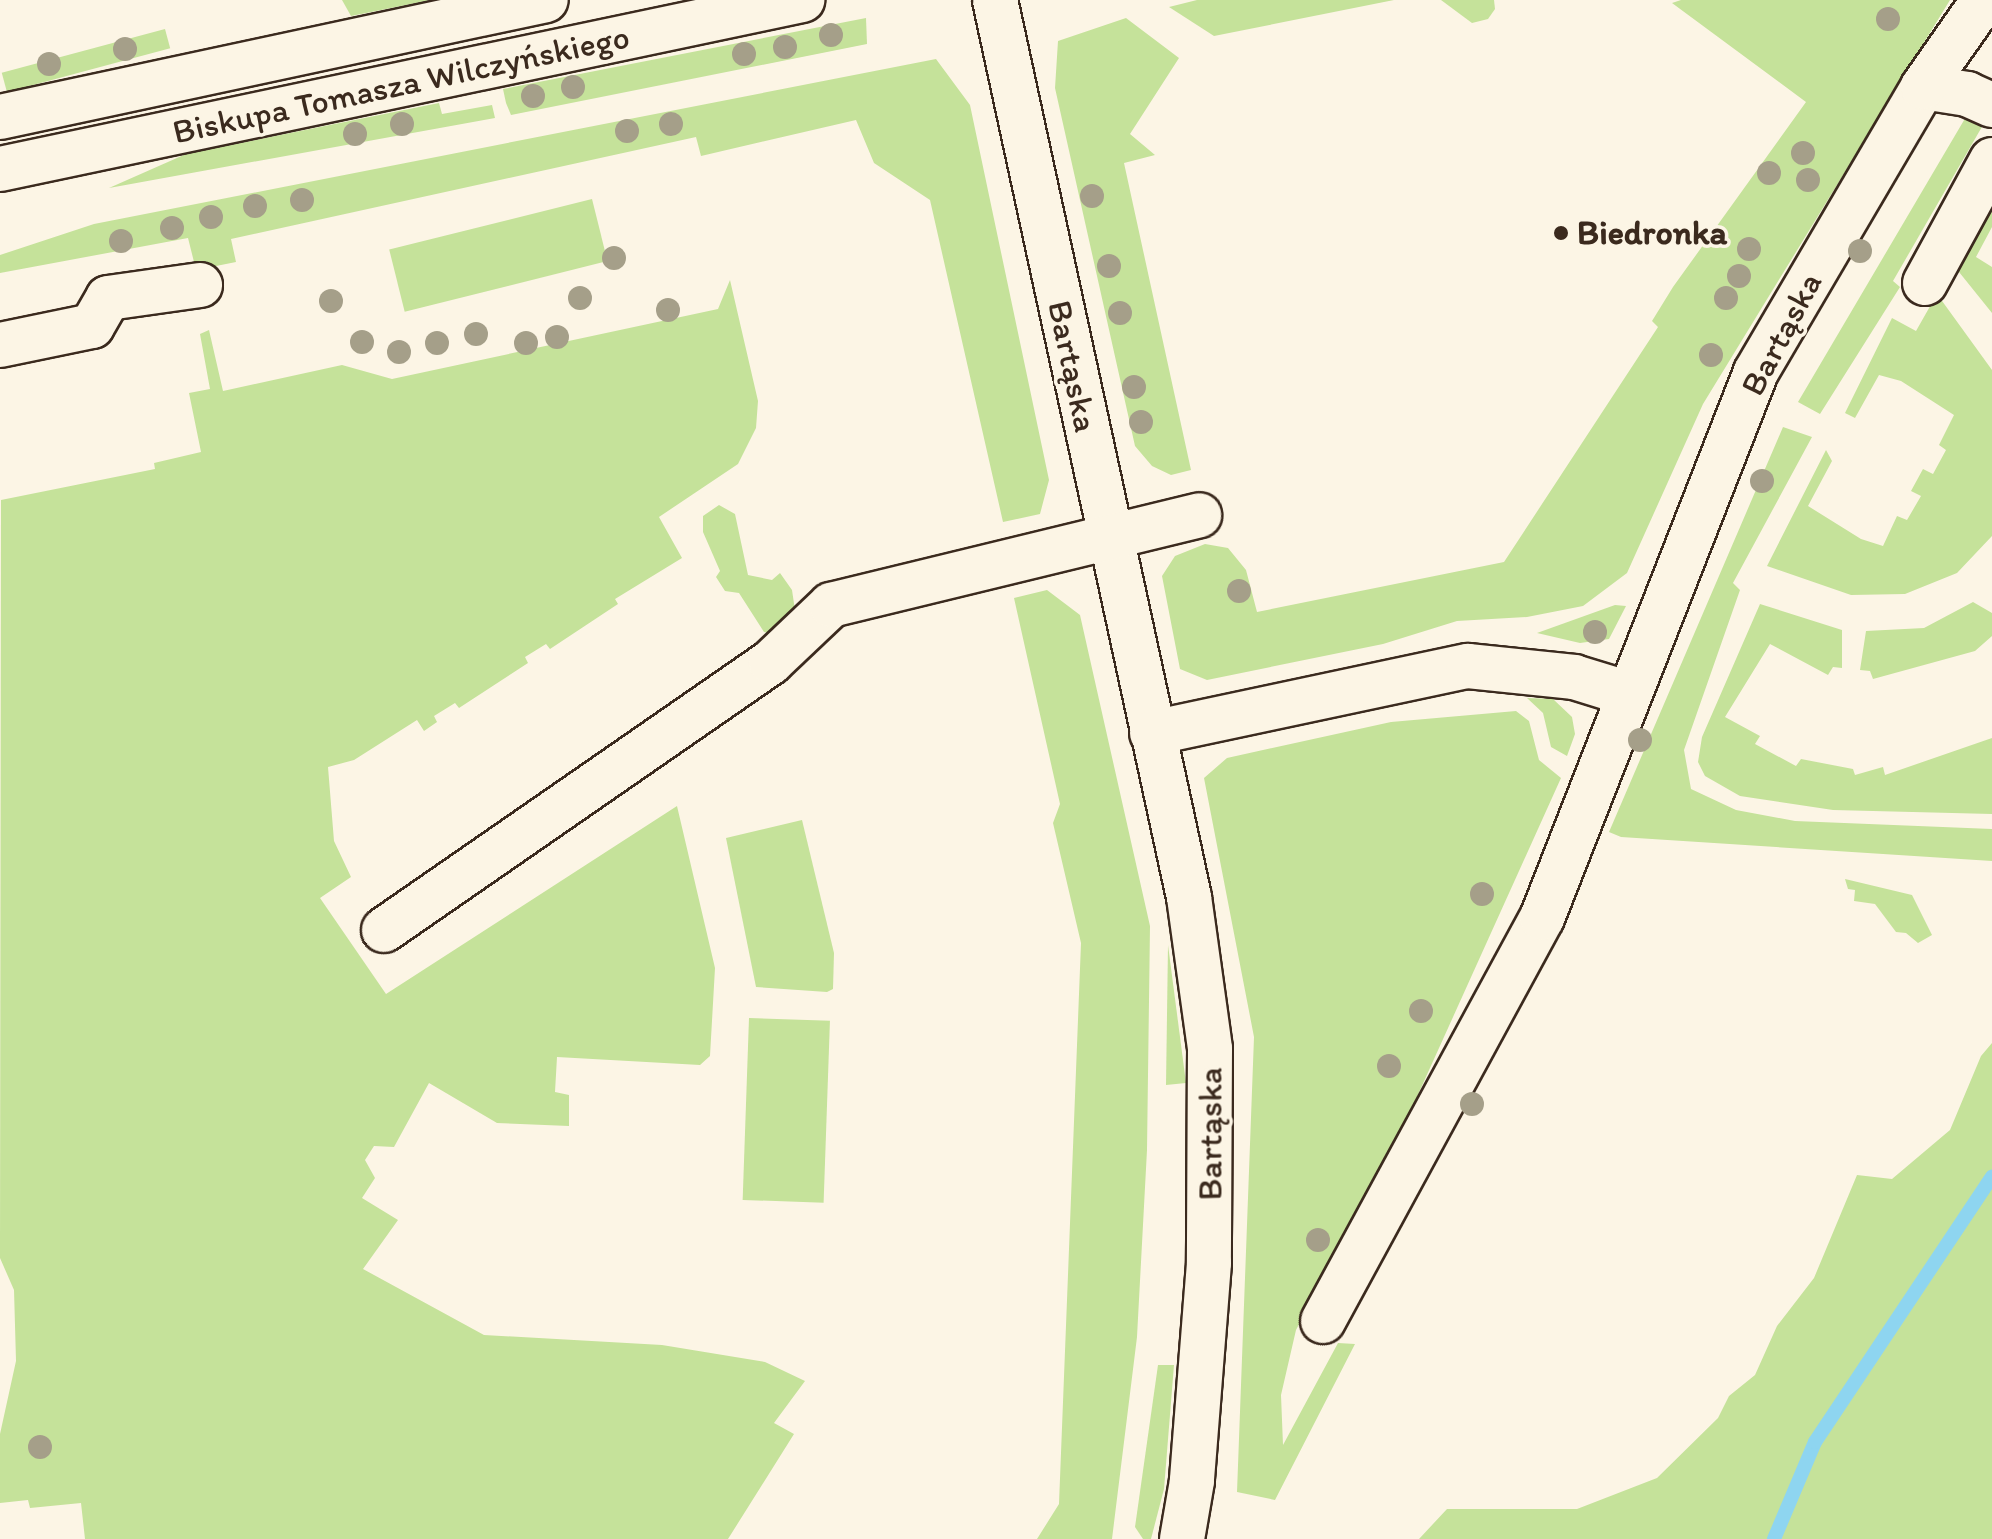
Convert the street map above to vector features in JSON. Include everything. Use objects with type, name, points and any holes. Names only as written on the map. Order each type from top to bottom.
[{"type":"street","name":"Biskupa Tomasza Wilczyńskiego","points":[[0,117],[546,0]]},
{"type":"street","name":"Biskupa Tomasza Wilczyńskiego","points":[[0,169],[802,0]]},
{"type":"street","name":"Bartąska","points":[[995,0],[1189,897],[1210,1049],[1209,1263],[1192,1481],[1182,1539]]},
{"type":"street","name":"Bartąska","points":[[1323,1321],[1542,918],[1626,693],[1756,372],[1923,87],[1984,0]]},
{"type":"street","points":[[1923,87],[1967,94],[1992,105]]},
{"type":"street","points":[[1925,283],[1992,160]]},
{"type":"street","points":[[0,345],[92,326],[108,298],[200,285]]},
{"type":"street","points":[[384,930],[771,662],[831,605],[1199,515]]},
{"type":"street","points":[[1152,733],[1468,666],[1574,677],[1626,693]]},
{"type":"green space","points":[[342,0],[431,0],[351,16]]},
{"type":"green space","points":[[1197,0],[1394,0],[1214,36],[1169,7]]},
{"type":"green space","points":[[1441,0],[1494,0],[1495,9],[1488,19],[1472,23]]},
{"type":"green space","points":[[1681,0],[1950,0],[1703,404],[1627,573],[1583,606],[1527,617],[1457,621],[1383,644],[1207,680],[1180,669],[1162,576],[1175,556],[1205,544],[1228,548],[1246,570],[1257,612],[1504,562],[1658,327],[1652,321],[1673,287],[1806,102],[1672,3]]},
{"type":"green space","points":[[866,18],[867,44],[511,115],[506,103],[503,89]]},
{"type":"green space","points":[[1126,18],[1179,58],[1130,134],[1155,155],[1124,163],[1191,470],[1171,475],[1152,466],[1135,446],[1055,88],[1058,41]]},
{"type":"green space","points":[[165,29],[170,48],[7,92],[2,73]]},
{"type":"green space","points":[[936,59],[970,105],[1049,480],[1040,514],[1003,522],[930,200],[874,163],[856,120],[701,156],[696,137],[231,239],[236,262],[196,270],[188,238],[0,273],[0,255],[94,224]]},
{"type":"green space","points":[[439,103],[442,114],[492,105],[495,118],[109,188],[186,154]]},
{"type":"green space","points":[[1970,110],[1983,125],[1893,281],[1900,287],[1820,414],[1798,402]]},
{"type":"green space","points":[[592,199],[607,261],[405,312],[389,250]]},
{"type":"green space","points":[[1992,202],[1992,227],[1976,257],[1992,267],[1992,313],[1955,267]]},
{"type":"green space","points":[[730,280],[758,401],[756,428],[738,464],[659,517],[682,558],[615,599],[618,604],[550,649],[546,644],[525,657],[528,663],[459,708],[455,703],[434,716],[437,722],[424,731],[417,720],[354,760],[328,767],[334,841],[351,877],[320,898],[386,994],[677,806],[715,968],[710,1056],[700,1065],[557,1057],[555,1092],[569,1095],[569,1126],[497,1123],[429,1083],[394,1147],[374,1146],[365,1160],[375,1178],[362,1198],[398,1220],[363,1269],[484,1335],[662,1345],[765,1362],[805,1381],[774,1423],[794,1434],[728,1539],[85,1539],[81,1503],[30,1508],[28,1500],[0,1503],[0,1434],[16,1361],[14,1290],[0,1258],[1,500],[155,469],[154,463],[201,452],[189,393],[210,389],[200,334],[209,330],[223,391],[342,365],[392,379],[718,309]]},
{"type":"green space","points":[[1937,294],[1992,370],[1992,536],[1957,573],[1905,594],[1851,595],[1767,566],[1826,450],[1832,461],[1808,506],[1861,539],[1883,546],[1897,516],[1907,520],[1921,496],[1911,491],[1923,469],[1933,474],[1946,450],[1939,445],[1954,415],[1901,381],[1879,375],[1855,418],[1845,413],[1892,318],[1916,331]]},
{"type":"green space","points":[[1783,427],[1812,437],[1733,583],[1740,590],[1684,750],[1691,789],[1736,810],[1795,821],[1992,829],[1992,861],[1621,837],[1609,832]]},
{"type":"green space","points":[[719,505],[735,514],[748,575],[772,580],[780,573],[792,590],[796,617],[777,635],[764,632],[739,593],[725,591],[716,577],[720,571],[703,532],[703,516]]},
{"type":"green space","points":[[1047,590],[1080,615],[1150,926],[1147,1150],[1137,1337],[1112,1539],[1037,1539],[1059,1504],[1081,943],[1053,823],[1060,804],[1014,598]]},
{"type":"green space","points":[[1973,602],[1992,613],[1992,636],[1975,651],[1873,679],[1870,671],[1860,670],[1866,631],[1924,628]]},
{"type":"green space","points":[[1760,604],[1842,630],[1842,668],[1833,667],[1828,675],[1770,644],[1725,717],[1760,736],[1755,744],[1796,766],[1801,759],[1853,769],[1855,775],[1883,767],[1885,775],[1992,738],[1992,814],[1833,810],[1740,796],[1705,776],[1698,762],[1702,737]]},
{"type":"green space","points":[[1615,605],[1626,606],[1609,639],[1580,643],[1537,633]]},
{"type":"green space","points":[[1527,698],[1553,699],[1572,717],[1575,734],[1567,756],[1551,747],[1543,713]]},
{"type":"green space","points":[[1516,711],[1529,721],[1539,760],[1561,778],[1411,1110],[1296,1330],[1281,1395],[1283,1445],[1338,1343],[1355,1344],[1275,1500],[1237,1492],[1254,1037],[1204,778],[1227,758],[1391,722]]},
{"type":"green space","points":[[802,820],[834,953],[833,989],[827,992],[756,987],[726,838]]},
{"type":"green space","points":[[1845,879],[1912,895],[1932,935],[1918,943],[1906,933],[1896,932],[1875,904],[1854,901],[1855,890],[1848,889]]},
{"type":"green space","points":[[1168,945],[1186,1083],[1166,1085]]},
{"type":"green space","points":[[749,1018],[830,1021],[824,1203],[743,1200]]},
{"type":"green space","points":[[1992,1043],[1992,1539],[1419,1539],[1447,1509],[1577,1509],[1657,1478],[1718,1418],[1729,1396],[1755,1375],[1777,1326],[1814,1278],[1857,1175],[1892,1179],[1950,1130],[1981,1056]]},
{"type":"green space","points":[[1158,1365],[1174,1365],[1164,1489],[1151,1539],[1143,1539],[1135,1527]]},
{"type":"waterway","points":[[1774,1539],[1815,1442],[1992,1177]]},
{"type":"place","name":"Biedronka","points":[[1561,233]]}]
